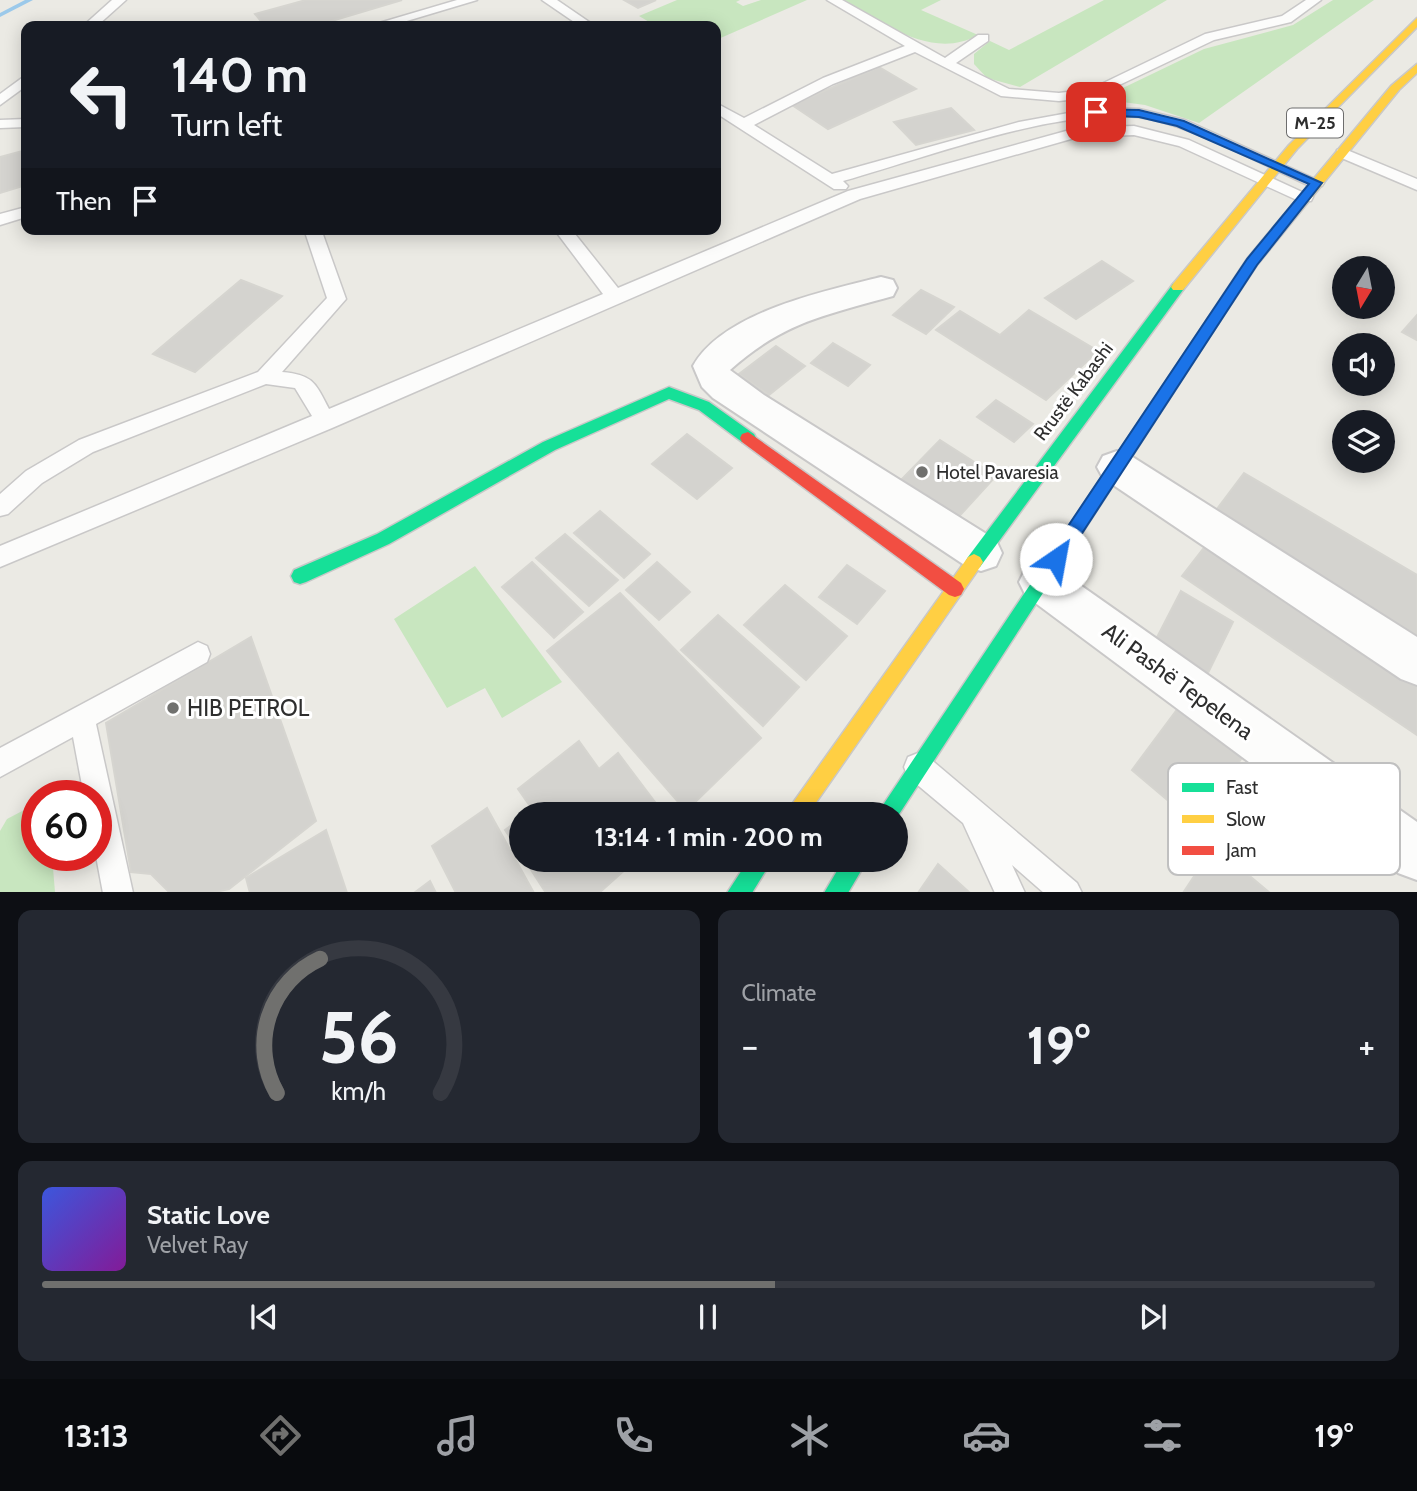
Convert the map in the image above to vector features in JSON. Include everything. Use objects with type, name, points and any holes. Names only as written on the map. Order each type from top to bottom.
[{"type":"main road","name":"Rrustë Kabashi","points":[[804,802],[981,553],[1219,232],[1359,73],[1417,21]]},
{"type":"main road","name":"M-25","points":[[895,802],[1252,262],[1417,66]]},
{"type":"main road","points":[[300,576],[383,539],[549,446],[669,393],[704,406],[955,589]]},
{"type":"main road","points":[[738,892],[753,872]]},
{"type":"main road","points":[[835,892],[848,872]]},
{"type":"street","points":[[881,288],[792,312],[749,335],[711,366],[715,377],[751,405],[814,443],[981,553]]},
{"type":"street","points":[[1117,467],[1417,663]]},
{"type":"street","name":"Ali Pashë Tepelena","points":[[1041,582],[1291,763]]},
{"type":"street","name":"Ali Pashë Tepelena","points":[[1400,842],[1417,854]]},
{"type":"lane","points":[[95,21],[120,0]]},
{"type":"lane","points":[[394,21],[471,0]]},
{"type":"lane","points":[[548,0],[581,21]]},
{"type":"lane","points":[[833,0],[946,64],[1006,93],[1047,97],[1083,95],[1210,37],[1286,19],[1315,0]]},
{"type":"lane","points":[[946,64],[984,38]]},
{"type":"lane","points":[[743,125],[788,98],[886,56],[917,47]]},
{"type":"lane","points":[[0,101],[21,83]]},
{"type":"lane","points":[[721,110],[854,195]]},
{"type":"lane","points":[[829,180],[1024,125],[1096,112],[1139,113],[1180,123],[1316,183]]},
{"type":"lane","points":[[0,124],[21,123]]},
{"type":"lane","points":[[0,131],[21,123]]},
{"type":"lane","points":[[0,557],[325,422],[854,195],[1077,133],[1134,130],[1184,143],[1305,197]]},
{"type":"lane","points":[[1342,153],[1417,185]]},
{"type":"lane","points":[[0,220],[21,214]]},
{"type":"lane","points":[[0,507],[34,477],[86,446],[265,377],[337,299],[314,235]]},
{"type":"lane","points":[[567,235],[615,297]]},
{"type":"lane","points":[[265,377],[300,381],[308,388],[325,422]]},
{"type":"lane","points":[[0,764],[198,654]]},
{"type":"lane","points":[[82,719],[118,892]]},
{"type":"lane","points":[[918,767],[1067,892]]},
{"type":"lane","points":[[970,809],[1010,892]]},
{"type":"green space","points":[[677,0],[740,0],[736,2],[743,6],[761,0],[807,0],[721,38],[721,21],[648,21],[639,16]]},
{"type":"green space","points":[[843,0],[941,0],[921,10],[978,35],[961,42],[943,44],[925,41],[891,28]]},
{"type":"green space","points":[[1104,0],[1167,0],[1020,87],[987,78],[974,64],[974,54],[990,41],[1009,50]]},
{"type":"green space","points":[[1333,0],[1374,0],[1199,123],[1145,105],[1100,99],[1204,49],[1293,25]]},
{"type":"green space","points":[[475,566],[562,682],[502,718],[485,688],[447,708],[394,619]]},
{"type":"green space","points":[[21,812],[21,871],[53,871],[55,892],[0,892],[0,831],[7,819]]},
{"type":"building","points":[[306,0],[402,0],[332,21],[261,21],[255,14]]},
{"type":"building","points":[[624,0],[656,0],[638,8]]},
{"type":"building","points":[[879,67],[916,89],[828,129],[792,105]]},
{"type":"building","points":[[951,108],[974,130],[916,145],[894,122]]},
{"type":"building","points":[[21,151],[21,187],[0,193],[0,157]]},
{"type":"building","points":[[1102,261],[1133,281],[1076,319],[1045,298]]},
{"type":"building","points":[[241,280],[282,296],[195,372],[153,354]]},
{"type":"building","points":[[921,290],[954,307],[926,334],[893,315]]},
{"type":"building","points":[[1029,310],[1098,351],[1046,400],[936,330],[960,311],[1000,335]]},
{"type":"building","points":[[1417,315],[1417,340],[1402,332]]},
{"type":"building","points":[[833,343],[870,365],[848,386],[811,363]]},
{"type":"building","points":[[776,346],[805,366],[769,395],[739,374]]},
{"type":"building","points":[[996,400],[1033,424],[1014,442],[977,417]]},
{"type":"building","points":[[687,434],[732,468],[697,499],[652,464]]},
{"type":"building","points":[[940,440],[996,476],[953,523],[897,484]]},
{"type":"building","points":[[1244,473],[1417,575],[1417,639],[1214,513]]},
{"type":"building","points":[[600,511],[650,554],[624,578],[574,533]]},
{"type":"building","points":[[565,534],[618,580],[589,606],[536,558]]},
{"type":"building","points":[[1213,536],[1417,667],[1417,735],[1182,576]]},
{"type":"building","points":[[532,562],[583,612],[554,638],[502,587]]},
{"type":"building","points":[[657,562],[690,592],[659,620],[626,590]]},
{"type":"building","points":[[847,565],[885,591],[857,624],[819,597]]},
{"type":"building","points":[[785,585],[847,636],[806,680],[744,625]]},
{"type":"building","points":[[1181,591],[1233,622],[1203,683],[1150,651]]},
{"type":"building","points":[[620,593],[761,738],[695,802],[678,802],[547,651]]},
{"type":"building","points":[[718,615],[799,687],[763,726],[681,650]]},
{"type":"building","points":[[251,637],[316,821],[229,889],[216,892],[169,892],[151,874],[131,872],[106,723]]},
{"type":"building","points":[[1179,707],[1243,756],[1238,763],[1168,763],[1168,800],[1132,770]]},
{"type":"building","points":[[579,741],[599,769],[618,753],[655,802],[527,802],[518,789]]},
{"type":"building","points":[[487,808],[509,848],[509,872],[522,872],[533,892],[455,892],[432,846]]},
{"type":"building","points":[[326,830],[347,892],[250,892],[246,878]]},
{"type":"building","points":[[938,864],[969,892],[919,892]]},
{"type":"building","points":[[532,872],[622,872],[600,892],[545,892]]},
{"type":"building","points":[[1195,875],[1249,875],[1269,892],[1184,892]]},
{"type":"building","points":[[430,881],[436,892],[415,892]]},
{"type":"waterway","points":[[0,15],[30,0]]},
{"type":"traffic: fast","points":[[974,562],[1178,287]]},
{"type":"traffic: fast","points":[[895,802],[1213,321]]},
{"type":"traffic: fast","points":[[300,576],[383,539],[549,446],[669,393],[704,406],[748,438]]},
{"type":"traffic: fast","points":[[739,892],[753,872]]},
{"type":"traffic: fast","points":[[836,892],[849,872]]},
{"type":"traffic: slow","points":[[1178,287],[1293,147],[1417,21]]},
{"type":"traffic: slow","points":[[1213,321],[1252,262],[1395,88],[1417,67]]},
{"type":"traffic: slow","points":[[804,802],[974,562]]},
{"type":"traffic: jam","points":[[748,438],[955,589]]},
{"type":"place","name":"Hotel Pavaresia","points":[[922,472]]},
{"type":"place","name":"HIB PETROL","points":[[173,708]]},
{"type":"route","points":[[1056,559],[1252,262],[1316,183],[1180,123],[1139,113],[1096,112]]}]
